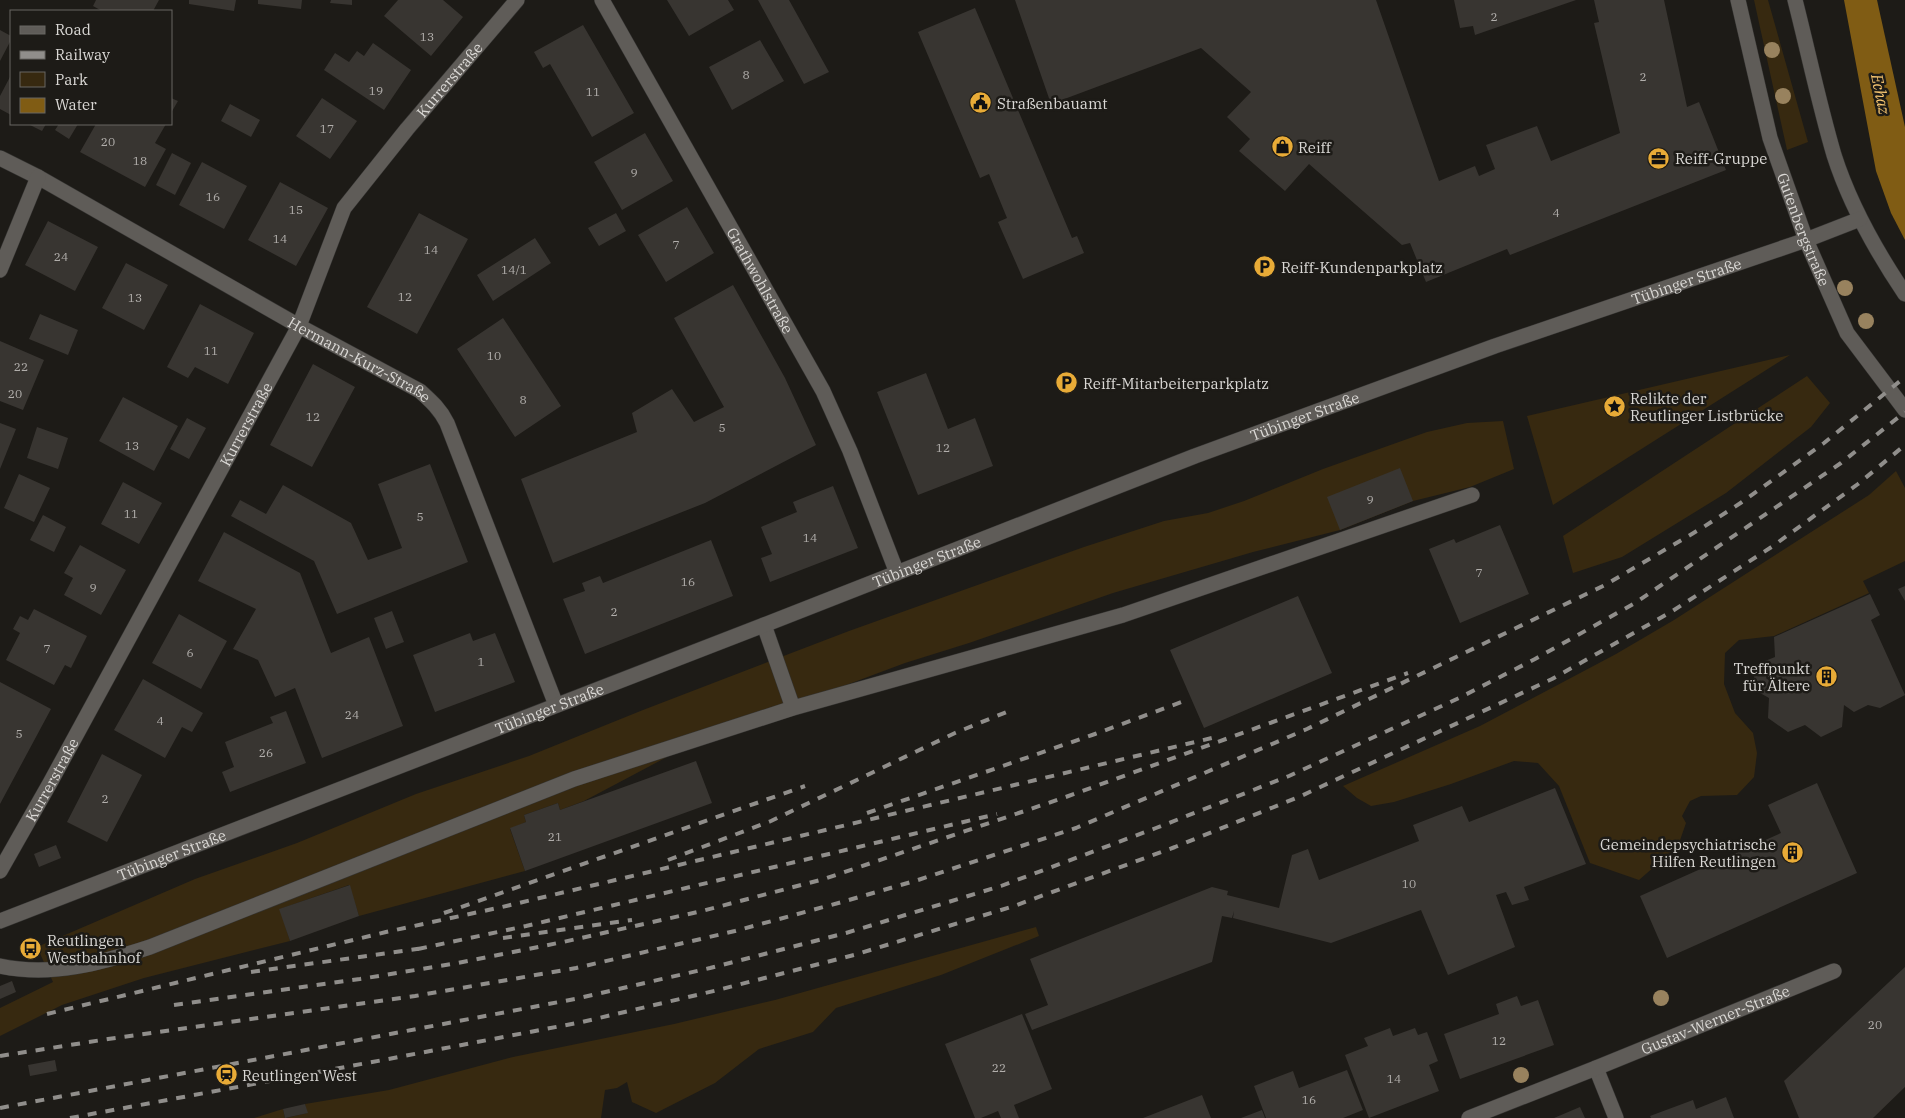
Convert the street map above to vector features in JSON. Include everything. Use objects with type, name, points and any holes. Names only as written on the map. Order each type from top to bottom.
[{"type":"street","name":"Kurrerstraße","points":[[0,870],[50,783],[299,326],[344,208],[407,129],[517,0]]},
{"type":"street","name":"Grathwohlstraße","points":[[602,0],[823,390],[850,452],[897,573]]},
{"type":"street","name":"Gutenbergstraße","points":[[1738,0],[1770,138],[1806,240],[1847,333],[1905,410]]},
{"type":"street","points":[[1795,0],[1835,156],[1860,219],[1877,251],[1905,294]]},
{"type":"street","name":"Hermann-Kurz-Straße","points":[[0,158],[299,326],[420,391],[441,412],[556,705]]},
{"type":"street","points":[[0,270],[38,178]]},
{"type":"street","name":"Tübinger Straße","points":[[0,921],[1244,438],[1518,338],[1806,240],[1860,219]]},
{"type":"street","points":[[0,966],[38,971],[76,968],[113,960],[574,779],[793,708],[1123,615],[1472,495]]},
{"type":"street","points":[[764,625],[793,708]]},
{"type":"street","name":"Gustav-Werner-Straße","points":[[1469,1118],[1834,971]]},
{"type":"street","points":[[1596,1068],[1616,1118]]},
{"type":"green space","points":[[1754,0],[1768,0],[1808,142],[1787,150]]},
{"type":"green space","points":[[1790,355],[1553,505],[1527,416]]},
{"type":"green space","points":[[1807,376],[1830,403],[1811,427],[1726,493],[1622,557],[1573,573],[1563,536]]},
{"type":"green space","points":[[1503,421],[1514,469],[1470,487],[1413,501],[1340,530],[1253,552],[1113,593],[905,663],[699,740],[584,801],[560,810],[558,803],[524,815],[526,822],[510,829],[525,871],[359,916],[349,885],[280,909],[290,941],[144,978],[62,1005],[0,1036],[0,1008],[53,982],[37,947],[195,879],[297,843],[416,794],[529,756],[849,631],[1084,547],[1164,521],[1208,513],[1244,501],[1323,469],[1427,432],[1467,423]]},
{"type":"green space","points":[[1896,471],[1905,488],[1905,561],[1863,581],[1869,593],[1774,636],[1739,640],[1725,653],[1724,684],[1735,713],[1753,733],[1757,753],[1754,777],[1737,795],[1701,796],[1690,801],[1682,816],[1686,823],[1678,846],[1639,880],[1590,863],[1559,786],[1538,763],[1514,761],[1394,802],[1371,806],[1357,798],[1343,786],[1480,726],[1616,654],[1674,620],[1869,495]]},
{"type":"green space","points":[[1036,927],[1039,936],[941,975],[836,1008],[813,1032],[759,1049],[715,1083],[656,1113],[632,1102],[627,1082],[617,1088],[605,1090],[601,1118],[286,1118],[307,1113],[305,1104],[389,1090],[513,1057],[674,1024],[775,1000]]},
{"type":"green space","points":[[283,1109],[285,1118],[254,1118]]},
{"type":"water","name":"Echaz","points":[[1844,0],[1877,0],[1905,127],[1905,240],[1891,213],[1876,171]]},
{"type":"building","points":[[96,0],[159,0],[154,10],[100,10],[93,6]]},
{"type":"building","points":[[189,0],[236,0],[234,11],[189,4]]},
{"type":"building","points":[[258,0],[302,0],[301,9],[258,4]]},
{"type":"building","points":[[331,0],[352,0],[352,5],[330,3]]},
{"type":"building","points":[[398,0],[443,0],[463,17],[431,56],[384,16]]},
{"type":"building","points":[[667,0],[728,0],[734,10],[689,36]]},
{"type":"building","points":[[758,0],[789,0],[829,72],[804,84]]},
{"type":"building","points":[[1015,0],[1376,0],[1439,181],[1475,166],[1479,176],[1495,169],[1486,145],[1537,126],[1551,161],[1620,133],[1594,23],[1599,22],[1594,0],[1664,0],[1687,107],[1699,102],[1726,170],[1510,255],[1507,249],[1426,282],[1410,243],[1402,245],[1309,164],[1285,191],[1239,151],[1250,139],[1227,117],[1251,92],[1201,48],[1051,104]]},
{"type":"building","points":[[1454,0],[1576,0],[1475,35],[1473,26],[1460,28]]},
{"type":"building","name":"Straßenbauamt","points":[[975,8],[1072,238],[1077,236],[1084,253],[1023,279],[998,222],[1007,218],[989,174],[980,178],[918,32]]},
{"type":"building","points":[[583,25],[634,113],[592,137],[550,64],[543,68],[534,52]]},
{"type":"building","points":[[0,30],[10,35],[10,42],[0,61]]},
{"type":"building","points":[[760,40],[784,81],[732,110],[709,67]]},
{"type":"building","points":[[373,43],[411,70],[384,110],[324,70],[335,53],[349,62],[357,51],[364,56]]},
{"type":"building","points":[[10,77],[10,114],[0,109],[0,96]]},
{"type":"building","points":[[172,98],[178,101],[172,111]]},
{"type":"building","points":[[322,98],[357,121],[330,159],[296,136]]},
{"type":"building","points":[[230,104],[260,120],[251,137],[221,121]]},
{"type":"building","points":[[30,125],[45,125],[42,131]]},
{"type":"building","points":[[58,125],[77,125],[69,139],[55,130]]},
{"type":"building","points":[[95,125],[165,125],[155,143],[166,149],[145,187],[80,152]]},
{"type":"building","points":[[645,133],[673,181],[622,210],[594,162]]},
{"type":"building","points":[[172,153],[191,163],[175,195],[156,185]]},
{"type":"building","points":[[202,162],[247,186],[224,229],[179,205]]},
{"type":"building","points":[[280,182],[328,208],[296,266],[248,240]]},
{"type":"building","points":[[687,207],[714,253],[666,282],[638,235]]},
{"type":"building","points":[[419,213],[468,239],[417,334],[367,307]]},
{"type":"building","points":[[616,213],[626,231],[599,246],[588,228]]},
{"type":"building","points":[[48,221],[98,247],[75,291],[25,265]]},
{"type":"building","points":[[535,238],[551,263],[493,301],[477,275]]},
{"type":"building","points":[[126,263],[168,285],[144,330],[102,308]]},
{"type":"building","points":[[733,285],[785,378],[816,445],[705,503],[553,563],[521,479],[637,432],[632,413],[672,389],[694,422],[724,407],[674,318]]},
{"type":"building","points":[[200,304],[254,333],[228,384],[195,367],[188,378],[167,367]]},
{"type":"building","points":[[40,314],[78,330],[68,355],[29,339]]},
{"type":"building","points":[[503,318],[561,406],[515,437],[457,349]]},
{"type":"building","points":[[0,341],[44,360],[23,410],[0,401]]},
{"type":"building","points":[[313,364],[355,387],[312,467],[270,445]]},
{"type":"building","points":[[926,373],[948,429],[975,418],[993,466],[918,495],[877,392]]},
{"type":"building","points":[[123,397],[178,426],[154,471],[99,441]]},
{"type":"building","points":[[187,418],[206,428],[189,459],[170,449]]},
{"type":"building","points":[[0,423],[16,429],[0,469]]},
{"type":"building","points":[[37,427],[68,438],[58,469],[27,458]]},
{"type":"building","points":[[430,464],[468,562],[337,614],[314,561],[231,516],[240,500],[266,514],[283,485],[351,523],[368,560],[402,548],[378,484]]},
{"type":"building","points":[[1400,468],[1413,501],[1340,530],[1327,497]]},
{"type":"building","points":[[19,474],[50,488],[34,522],[4,508]]},
{"type":"building","points":[[123,482],[162,503],[139,544],[101,524]]},
{"type":"building","points":[[833,486],[858,548],[770,582],[761,558],[772,554],[761,527],[797,512],[793,502]]},
{"type":"building","points":[[43,515],[66,527],[54,552],[30,540]]},
{"type":"building","points":[[1500,525],[1529,594],[1460,623],[1429,549],[1454,539],[1456,543]]},
{"type":"building","points":[[224,532],[300,573],[331,653],[369,637],[403,726],[322,758],[295,688],[275,697],[258,660],[233,649],[256,609],[198,581]]},
{"type":"building","points":[[711,540],[733,596],[585,654],[563,599],[585,591],[582,583],[600,576],[603,583]]},
{"type":"building","points":[[80,545],[126,570],[101,615],[64,595],[73,578],[64,573]]},
{"type":"building","points":[[1905,586],[1905,601],[1898,589]]},
{"type":"building","name":"Treffpunkt für Ältere","points":[[1870,594],[1880,615],[1871,620],[1905,695],[1880,708],[1868,705],[1854,712],[1844,705],[1842,727],[1821,737],[1805,725],[1788,732],[1768,718],[1769,698],[1753,689],[1755,665],[1775,657],[1774,637]]},
{"type":"building","points":[[1298,596],[1332,673],[1204,728],[1170,650]]},
{"type":"building","points":[[34,609],[87,636],[71,668],[65,665],[54,685],[6,660],[20,633],[13,629],[20,616],[28,620]]},
{"type":"building","points":[[392,611],[404,642],[386,649],[374,618]]},
{"type":"building","points":[[179,614],[227,641],[201,689],[152,663]]},
{"type":"building","points":[[470,633],[473,641],[495,633],[515,682],[435,712],[413,655]]},
{"type":"building","points":[[143,679],[203,713],[192,732],[182,727],[165,758],[114,730]]},
{"type":"building","points":[[0,682],[51,709],[0,804]]},
{"type":"building","points":[[286,711],[306,763],[230,792],[222,772],[234,767],[225,742],[273,723],[270,717]]},
{"type":"building","points":[[102,754],[142,775],[107,842],[67,822]]},
{"type":"building","points":[[696,761],[712,803],[525,871],[510,828],[526,822],[524,815],[558,803],[560,810]]},
{"type":"building","name":"Gemeindepsychiatrische Hilfen Reutlingen","points":[[1817,783],[1857,873],[1667,958],[1640,896],[1781,833],[1768,805]]},
{"type":"building","points":[[1555,788],[1586,864],[1524,887],[1529,900],[1512,905],[1506,892],[1496,895],[1515,947],[1448,975],[1421,910],[1331,943],[1233,918],[1234,911],[1232,918],[1222,916],[1212,962],[1032,1030],[1025,1014],[1048,1005],[1030,959],[1212,887],[1228,891],[1227,895],[1279,908],[1292,855],[1308,849],[1319,880],[1419,841],[1413,825],[1462,806],[1469,822]]},
{"type":"building","points":[[56,845],[61,858],[39,867],[34,854]]},
{"type":"building","points":[[350,885],[359,916],[290,941],[279,909]]},
{"type":"building","points":[[1905,967],[1905,1087],[1873,1118],[1799,1118],[1784,1081]]},
{"type":"building","points":[[12,981],[16,992],[0,999],[0,986]]},
{"type":"building","points":[[1517,996],[1521,1006],[1538,1000],[1554,1045],[1460,1079],[1444,1034],[1499,1014],[1496,1004]]},
{"type":"building","points":[[1022,1014],[1052,1089],[1014,1105],[1019,1118],[1001,1118],[998,1111],[981,1118],[975,1118],[945,1044]]},
{"type":"building","points":[[1390,1028],[1393,1036],[1415,1028],[1418,1035],[1427,1032],[1438,1061],[1429,1065],[1439,1091],[1369,1118],[1345,1055],[1368,1046],[1364,1038]]},
{"type":"building","points":[[55,1060],[57,1071],[30,1076],[28,1065]]},
{"type":"building","points":[[1347,1070],[1363,1110],[1343,1118],[1266,1118],[1254,1086],[1293,1071],[1299,1088]]},
{"type":"building","points":[[1202,1095],[1211,1118],[1143,1118]]},
{"type":"building","points":[[1726,1097],[1734,1118],[1651,1118],[1650,1116],[1693,1100],[1696,1109]]},
{"type":"building","points":[[305,1104],[308,1113],[285,1118],[283,1109]]},
{"type":"building","points":[[1580,1107],[1585,1118],[1554,1118]]},
{"type":"building","points":[[1262,1110],[1265,1118],[1241,1118]]},
{"type":"railway","points":[[0,1056],[415,996],[576,968],[735,931],[842,902],[918,880],[1076,828],[1307,729],[1605,585],[1702,528],[1742,502],[1824,443],[1905,377]]},
{"type":"railway","points":[[0,1108],[575,999],[710,968],[846,933],[1001,886],[1289,776],[1459,698],[1535,659],[1635,603],[1841,463],[1905,412]]},
{"type":"railway","points":[[70,1118],[582,1022],[718,990],[854,955],[1014,906],[1175,847],[1301,796],[1552,679],[1671,612],[1773,546],[1858,484],[1905,445]]},
{"type":"railway","points":[[174,1005],[458,963],[702,911],[824,879],[1063,798],[1408,673]]},
{"type":"railway","points":[[867,813],[1187,700]]},
{"type":"railway","points":[[668,860],[771,821],[955,733],[1009,711]]},
{"type":"railway","points":[[47,1014],[386,932],[502,907],[1212,738]]},
{"type":"railway","points":[[444,913],[805,786]]},
{"type":"railway","points":[[418,949],[526,926],[997,814]]},
{"type":"railway","points":[[503,938],[632,920]]},
{"type":"railway","points":[[251,972],[424,948]]},
{"type":"place","name":"Straßenbauamt","points":[[981,103]]},
{"type":"place","name":"Reiff","points":[[1282,147]]},
{"type":"place","name":"Reiff-Gruppe","points":[[1659,158]]},
{"type":"place","name":"Reiff-Kundenparkplatz","points":[[1265,267]]},
{"type":"place","name":"Reiff-Mitarbeiterparkplatz","points":[[1067,383]]},
{"type":"place","name":"Relikte der Reutlinger Listbrücke","points":[[1614,407]]},
{"type":"place","name":"Treffpunkt für Ältere","points":[[1826,677]]},
{"type":"place","name":"Gemeindepsychiatrische Hilfen Reutlingen","points":[[1792,853]]},
{"type":"place","name":"Reutlingen Westbahnhof","points":[[31,949]]},
{"type":"place","name":"Reutlingen West","points":[[226,1075]]}]
